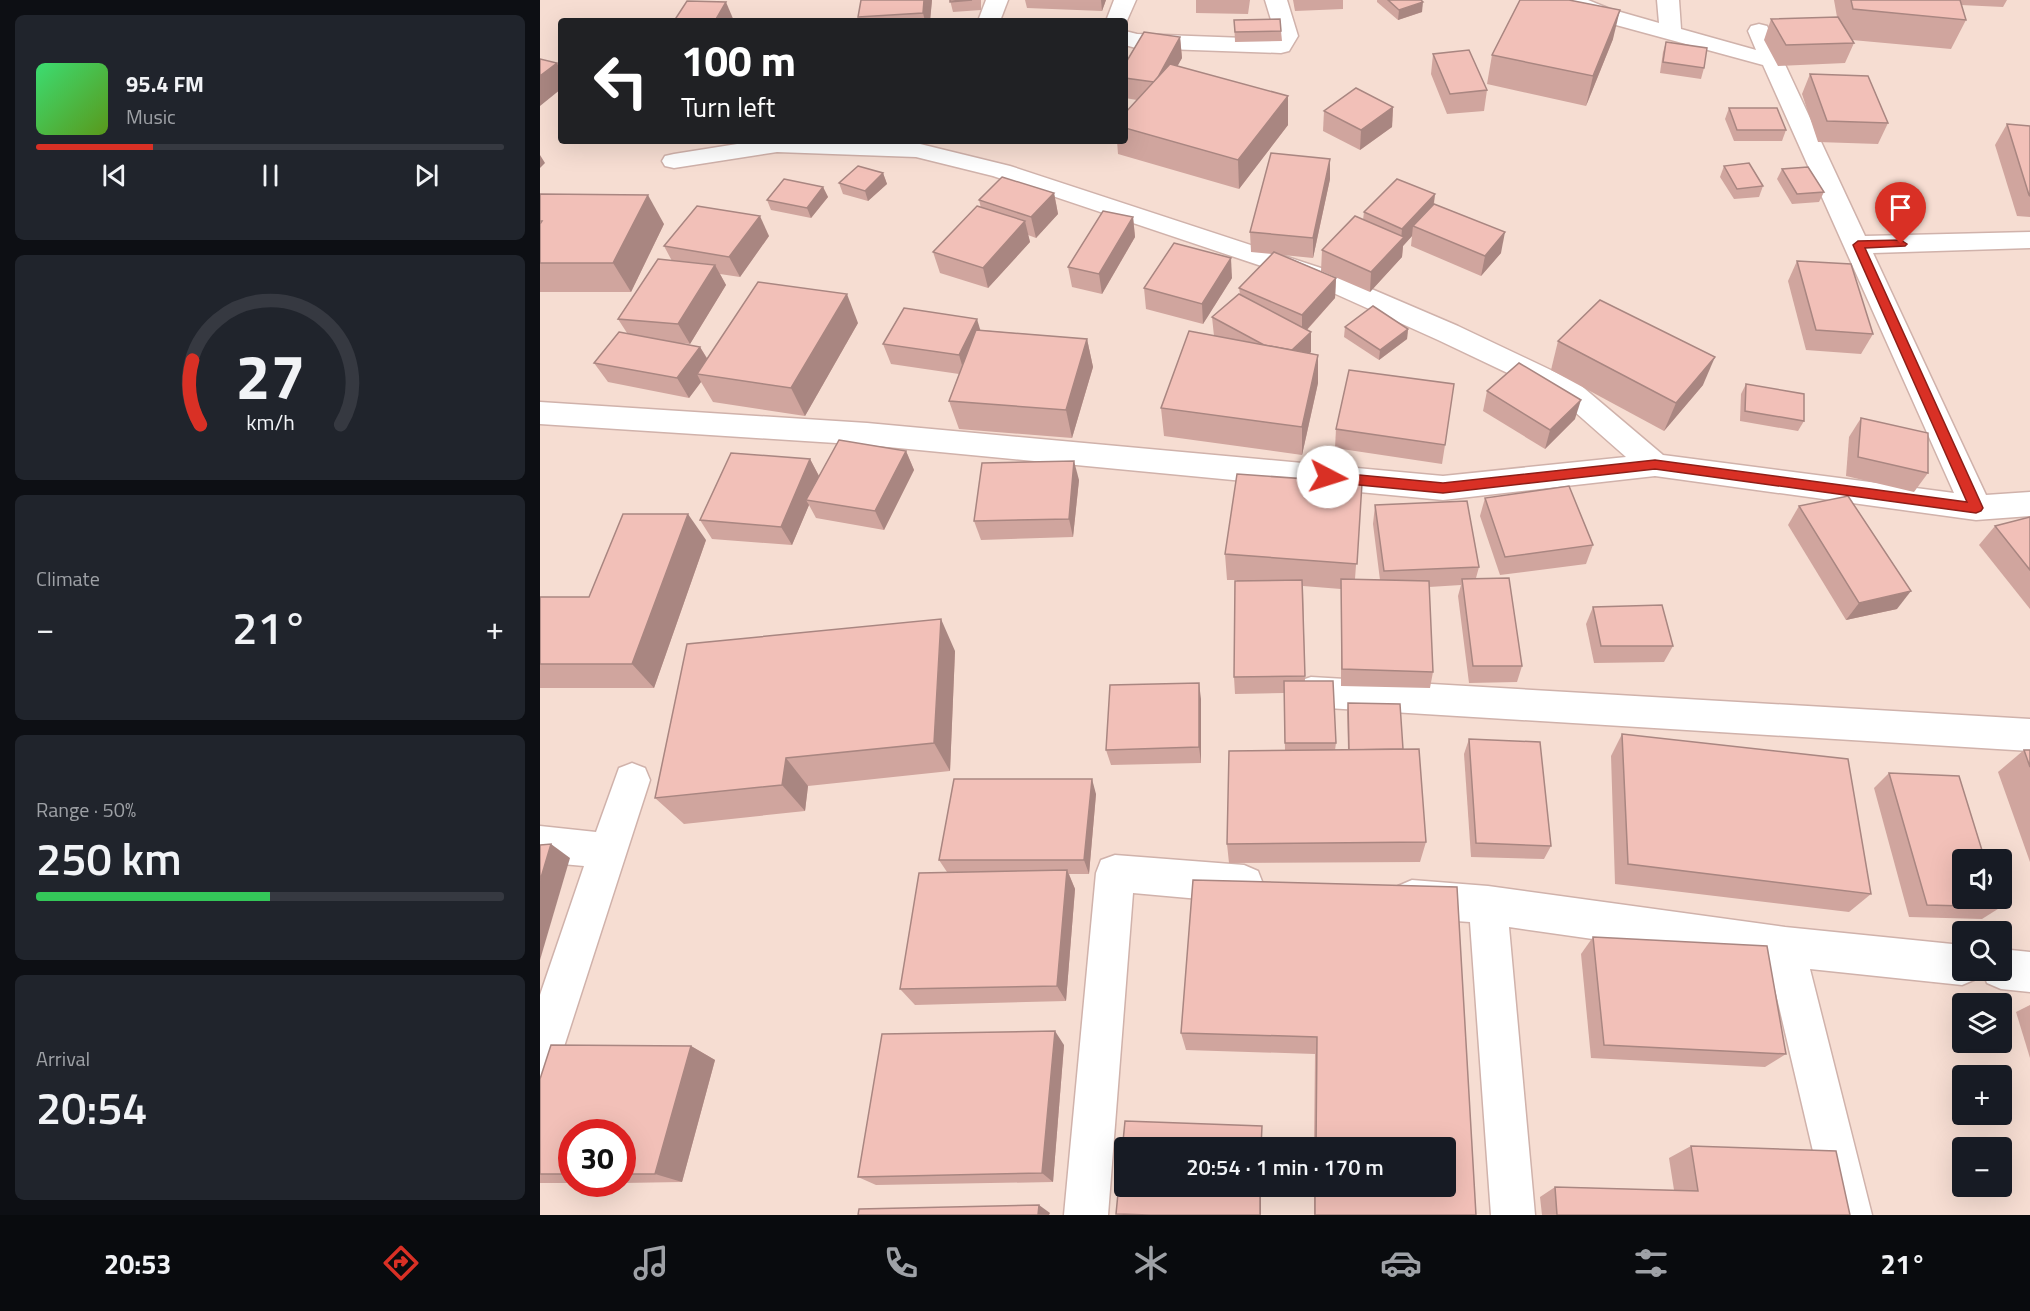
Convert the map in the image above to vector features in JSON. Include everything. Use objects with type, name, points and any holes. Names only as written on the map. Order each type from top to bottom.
[{"type":"street","points":[[990,18],[997,0]]},
{"type":"street","points":[[1118,18],[1125,0]]},
{"type":"street","points":[[1128,39],[1136,41],[1281,46],[1287,36],[1276,0]]},
{"type":"street","points":[[1570,0],[1602,14],[1773,61]]},
{"type":"street","points":[[1668,0],[1671,34]]},
{"type":"street","points":[[1759,31],[1976,508]]},
{"type":"street","points":[[674,161],[777,145],[889,145],[1001,171],[1318,276],[1448,333],[1568,390],[1655,465]]},
{"type":"street","points":[[1858,245],[2030,240]]},
{"type":"street","points":[[540,412],[867,434],[1443,488],[1655,465],[1976,508],[2030,504]]},
{"type":"street","points":[[1311,692],[2030,735]]},
{"type":"street","points":[[540,1056],[632,780]]},
{"type":"street","points":[[540,844],[609,851]]},
{"type":"street","points":[[1086,1215],[1115,873],[1278,887]]},
{"type":"street","points":[[1383,896],[1488,905],[1785,947],[1952,964]]},
{"type":"street","points":[[1488,905],[1513,1215]]},
{"type":"street","points":[[1785,947],[1850,1215]]},
{"type":"street","points":[[2012,970],[2030,972]]},
{"type":"shaded area","points":[[540,0],[2030,0],[2030,1215],[540,1215]]},
{"type":"building","points":[[861,0],[924,0],[923,13],[858,17]]},
{"type":"building","points":[[1388,0],[1421,0],[1423,2],[1399,10]]},
{"type":"building","points":[[1520,0],[1569,0],[1620,10],[1593,76],[1492,55]]},
{"type":"building","points":[[1851,0],[1960,0],[1966,20],[1853,9]]},
{"type":"building","points":[[687,1],[726,2],[717,18],[676,18]]},
{"type":"building","points":[[1838,17],[1854,43],[1786,45],[1771,19]]},
{"type":"building","points":[[1280,19],[1281,31],[1235,32],[1234,20]]},
{"type":"building","points":[[1144,32],[1180,37],[1154,82],[1128,78],[1128,59]]},
{"type":"building","points":[[1666,42],[1707,48],[1704,68],[1663,62]]},
{"type":"building","points":[[1469,50],[1487,90],[1450,94],[1433,54]]},
{"type":"building","points":[[540,59],[557,63],[540,76]]},
{"type":"building","points":[[1170,64],[1288,96],[1238,160],[1128,129],[1128,110]]},
{"type":"building","points":[[1810,74],[1868,76],[1888,123],[1827,121]]},
{"type":"building","points":[[1356,88],[1393,107],[1361,130],[1324,111]]},
{"type":"building","points":[[1729,108],[1777,108],[1786,130],[1737,130]]},
{"type":"building","points":[[2007,124],[2030,126],[2030,196],[2029,195]]},
{"type":"building","points":[[1271,153],[1330,159],[1313,238],[1250,232]]},
{"type":"building","points":[[1749,163],[1763,186],[1737,189],[1724,166]]},
{"type":"building","points":[[858,166],[883,173],[865,191],[839,183]]},
{"type":"building","points":[[1808,167],[1824,192],[1797,194],[1782,169]]},
{"type":"building","points":[[1002,177],[1054,193],[1031,217],[979,200]]},
{"type":"building","points":[[784,179],[823,187],[807,208],[767,200]]},
{"type":"building","points":[[1397,179],[1435,194],[1402,229],[1364,212]]},
{"type":"building","points":[[540,194],[648,195],[613,263],[540,263],[540,224],[542,221],[540,221]]},
{"type":"building","points":[[1434,204],[1505,232],[1485,256],[1413,226]]},
{"type":"building","points":[[697,206],[760,216],[729,257],[664,246]]},
{"type":"building","points":[[977,206],[1025,221],[983,268],[933,252]]},
{"type":"building","points":[[1103,211],[1133,217],[1099,274],[1068,267]]},
{"type":"building","points":[[1355,216],[1404,237],[1371,272],[1322,250]]},
{"type":"building","points":[[1174,243],[1231,258],[1202,304],[1144,288]]},
{"type":"building","points":[[1274,252],[1336,278],[1302,315],[1239,288]]},
{"type":"building","points":[[658,259],[715,265],[678,324],[618,319]]},
{"type":"building","points":[[1797,261],[1851,264],[1873,334],[1816,330]]},
{"type":"building","points":[[758,282],[847,294],[791,388],[697,374]]},
{"type":"building","points":[[1239,294],[1311,332],[1292,350],[1264,345],[1212,317]]},
{"type":"building","points":[[1600,300],[1715,357],[1676,403],[1558,341]]},
{"type":"building","points":[[1373,306],[1408,329],[1380,350],[1345,327]]},
{"type":"building","points":[[904,308],[977,319],[959,355],[883,344]]},
{"type":"building","points":[[976,330],[1087,339],[1066,410],[949,401]]},
{"type":"building","points":[[1189,331],[1318,355],[1302,427],[1161,408]]},
{"type":"building","points":[[619,332],[700,347],[677,378],[594,363]]},
{"type":"building","points":[[1519,363],[1581,400],[1550,430],[1487,391]]},
{"type":"building","points":[[1349,370],[1454,384],[1445,445],[1336,429]]},
{"type":"building","points":[[1746,384],[1804,394],[1804,421],[1745,411]]},
{"type":"building","points":[[1861,418],[1928,433],[1928,473],[1858,457]]},
{"type":"building","points":[[839,440],[906,451],[875,511],[806,500]]},
{"type":"building","points":[[731,453],[810,459],[781,527],[700,520]]},
{"type":"building","points":[[1074,461],[1069,519],[974,521],[982,463]]},
{"type":"building","points":[[1237,474],[1362,483],[1357,564],[1225,554]]},
{"type":"building","points":[[1569,486],[1593,545],[1505,557],[1485,498]]},
{"type":"building","points":[[1848,496],[1911,591],[1859,603],[1799,506]]},
{"type":"building","points":[[1467,501],[1479,567],[1384,571],[1375,505]]},
{"type":"building","points":[[623,514],[688,514],[632,664],[540,664],[540,597],[589,597]]},
{"type":"building","points":[[2030,517],[2030,570],[1995,526]]},
{"type":"building","points":[[1509,578],[1522,666],[1473,666],[1462,579]]},
{"type":"building","points":[[1341,579],[1429,581],[1433,672],[1342,669]]},
{"type":"building","points":[[1302,580],[1305,676],[1234,677],[1235,581]]},
{"type":"building","points":[[1662,605],[1673,646],[1601,646],[1593,607]]},
{"type":"building","points":[[941,619],[934,743],[786,758],[782,785],[655,798],[687,644]]},
{"type":"building","points":[[1284,681],[1333,681],[1336,743],[1285,743]]},
{"type":"building","points":[[1199,683],[1199,747],[1106,750],[1110,685]]},
{"type":"building","points":[[1348,703],[1400,704],[1403,749],[1349,750]]},
{"type":"building","points":[[1622,734],[1848,759],[1871,894],[1628,864]]},
{"type":"building","points":[[1469,739],[1540,742],[1551,846],[1476,843]]},
{"type":"building","points":[[1419,749],[1426,842],[1227,844],[1229,751]]},
{"type":"building","points":[[2024,750],[2030,750],[2030,767]]},
{"type":"building","points":[[1889,773],[1959,776],[1982,849],[1952,849],[1952,906],[1927,905]]},
{"type":"building","points":[[954,779],[1092,779],[1084,860],[939,860]]},
{"type":"building","points":[[551,844],[540,881],[540,845]]},
{"type":"building","points":[[1067,870],[1057,986],[900,989],[919,873]]},
{"type":"building","points":[[1193,880],[1457,887],[1476,1215],[1315,1215],[1315,1197],[1456,1197],[1456,1137],[1316,1137],[1317,1037],[1181,1033]]},
{"type":"building","points":[[1593,937],[1767,946],[1786,1054],[1604,1045]]},
{"type":"building","points":[[1055,1031],[1042,1173],[858,1177],[882,1034]]},
{"type":"building","points":[[551,1045],[691,1046],[655,1174],[636,1174],[636,1119],[558,1119],[558,1174],[540,1174],[540,1079]]},
{"type":"building","points":[[1125,1121],[1262,1126],[1262,1137],[1123,1137]]},
{"type":"building","points":[[1691,1146],[1836,1151],[1850,1215],[1557,1215],[1555,1187],[1698,1191]]},
{"type":"building","points":[[1118,1197],[1260,1197],[1260,1215],[1116,1214]]},
{"type":"building","points":[[1039,1205],[1038,1215],[858,1215],[859,1209]]},
{"type":"route","points":[[1328,477],[1443,488],[1655,465],[1976,508],[1858,245],[1901,244]]}]
